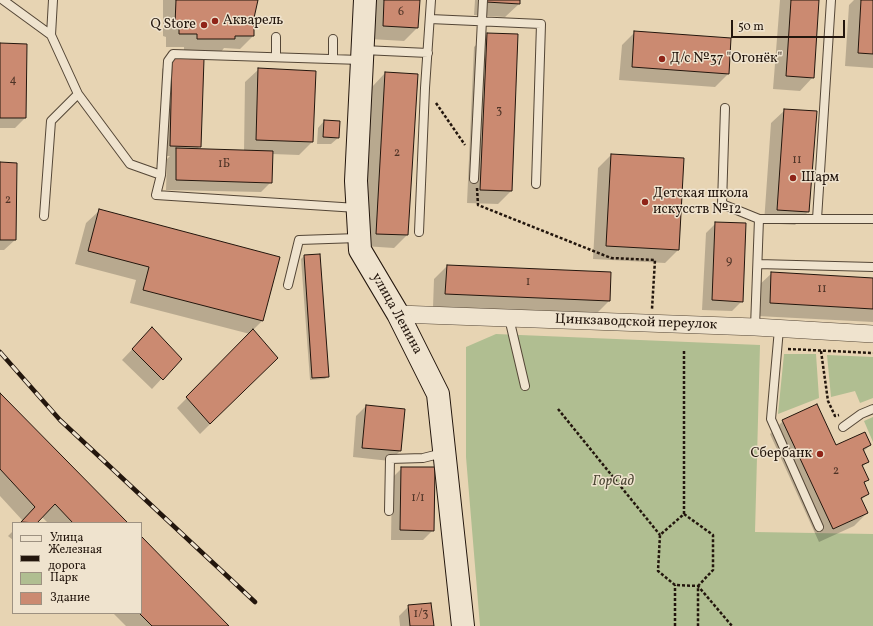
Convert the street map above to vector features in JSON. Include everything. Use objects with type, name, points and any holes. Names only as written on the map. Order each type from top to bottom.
[{"type":"street","name":"улица Ленина","points":[[365,0],[361,55],[356,181],[360,250],[398,314],[438,394],[463,626]]},
{"type":"street","name":"Цинкзаводской переулок","points":[[398,314],[755,327],[873,334]]},
{"type":"lane","points":[[3,0],[52,35]]},
{"type":"lane","points":[[53,0],[52,35],[78,94],[130,164],[161,175]]},
{"type":"lane","points":[[419,232],[425,88],[431,0]]},
{"type":"lane","points":[[474,179],[483,0]]},
{"type":"lane","points":[[818,219],[831,0]]},
{"type":"lane","points":[[430,19],[541,24],[536,184]]},
{"type":"lane","points":[[276,37],[276,56]]},
{"type":"lane","points":[[333,39],[333,59]]},
{"type":"lane","points":[[358,208],[156,195],[161,175],[168,61],[173,54],[276,56],[333,59],[361,55],[428,53]]},
{"type":"lane","points":[[44,216],[51,121],[78,94]]},
{"type":"lane","points":[[725,108],[722,204],[759,219],[873,219]]},
{"type":"lane","points":[[755,327],[759,219]]},
{"type":"lane","points":[[288,285],[299,240],[359,238]]},
{"type":"lane","points":[[758,264],[873,267]]},
{"type":"lane","points":[[509,318],[525,386]]},
{"type":"lane","points":[[780,329],[771,419],[819,527]]},
{"type":"lane","points":[[843,427],[861,414],[873,409]]},
{"type":"lane","points":[[389,511],[390,458],[423,458],[444,453]]},
{"type":"path","points":[[425,88],[477,164],[478,205],[611,258],[655,260],[652,310],[659,310]]},
{"type":"path","points":[[778,349],[873,353]]},
{"type":"path","points":[[660,535],[684,514],[684,351]]},
{"type":"path","points":[[821,351],[828,401],[832,413]]},
{"type":"path","points":[[558,409],[660,535],[658,571],[675,585],[698,586],[732,626]]},
{"type":"path","points":[[684,514],[713,535],[713,570],[698,586],[698,626]]},
{"type":"path","points":[[675,585],[675,626]]},
{"type":"green space","name":"ГорСад","points":[[496,334],[760,345],[755,532],[873,534],[873,626],[480,626],[466,457],[466,347]]},
{"type":"green space","points":[[784,354],[816,354],[819,398],[778,414]]},
{"type":"green space","points":[[827,355],[873,357],[873,398],[860,403],[855,391],[831,397]]},
{"type":"green space","points":[[873,417],[873,442],[864,421]]},
{"type":"building","name":"Акварель","points":[[176,0],[258,0],[254,18],[254,36],[235,36],[235,39],[197,39],[197,34],[179,34],[179,24],[175,24]]},
{"type":"building","points":[[384,0],[420,0],[418,28],[383,26]]},
{"type":"building","points":[[487,0],[520,0],[520,4],[486,2]]},
{"type":"building","points":[[791,0],[819,0],[814,78],[786,76]]},
{"type":"building","points":[[861,0],[873,0],[873,54],[858,53]]},
{"type":"building","points":[[634,31],[731,38],[729,74],[632,67]]},
{"type":"building","points":[[487,33],[518,34],[512,191],[480,190]]},
{"type":"building","points":[[0,43],[27,44],[26,118],[0,118]]},
{"type":"building","points":[[172,58],[204,59],[201,147],[170,146]]},
{"type":"building","points":[[258,68],[316,71],[313,142],[256,140]]},
{"type":"building","points":[[385,72],[418,74],[408,235],[376,234]]},
{"type":"building","points":[[784,109],[817,111],[809,212],[777,210]]},
{"type":"building","points":[[324,120],[340,121],[339,138],[323,137]]},
{"type":"building","points":[[176,148],[273,151],[272,183],[176,180]]},
{"type":"building","name":"Детская школа искусств №12","points":[[611,154],[684,158],[679,250],[606,246]]},
{"type":"building","points":[[0,162],[17,163],[16,240],[0,240]]},
{"type":"building","points":[[99,209],[280,257],[263,321],[143,290],[149,267],[88,251]]},
{"type":"building","points":[[715,222],[746,223],[743,302],[712,300]]},
{"type":"building","points":[[320,254],[329,377],[312,378],[304,255]]},
{"type":"building","points":[[447,265],[611,272],[610,301],[445,294]]},
{"type":"building","points":[[771,272],[873,278],[873,309],[770,303]]},
{"type":"building","points":[[152,327],[182,359],[163,380],[132,349]]},
{"type":"building","points":[[253,329],[278,358],[210,424],[186,397]]},
{"type":"building","points":[[0,393],[127,522],[72,522],[55,504],[38,522],[21,522],[35,507],[0,469]]},
{"type":"building","points":[[817,404],[836,445],[865,432],[871,445],[863,449],[869,462],[862,465],[869,480],[864,482],[869,494],[861,498],[868,513],[833,529],[782,420]]},
{"type":"building","points":[[366,405],[405,409],[401,451],[362,448]]},
{"type":"building","points":[[401,467],[435,467],[434,531],[400,530]]},
{"type":"building","points":[[142,537],[229,626],[152,626],[140,614],[142,614]]},
{"type":"building","points":[[431,603],[434,626],[410,626],[408,605]]},
{"type":"railway","points":[[0,352],[60,420],[255,602]]},
{"type":"place","name":"Акварель","points":[[215,21]]},
{"type":"place","name":"Q Store","points":[[204,25]]},
{"type":"place","name":"Д/с №37 \"Огонёк\"","points":[[662,59]]},
{"type":"place","name":"Шарм","points":[[793,178]]},
{"type":"place","name":"Детская школа искусств №12","points":[[645,202]]},
{"type":"place","name":"Сбербанк","points":[[820,454]]}]
